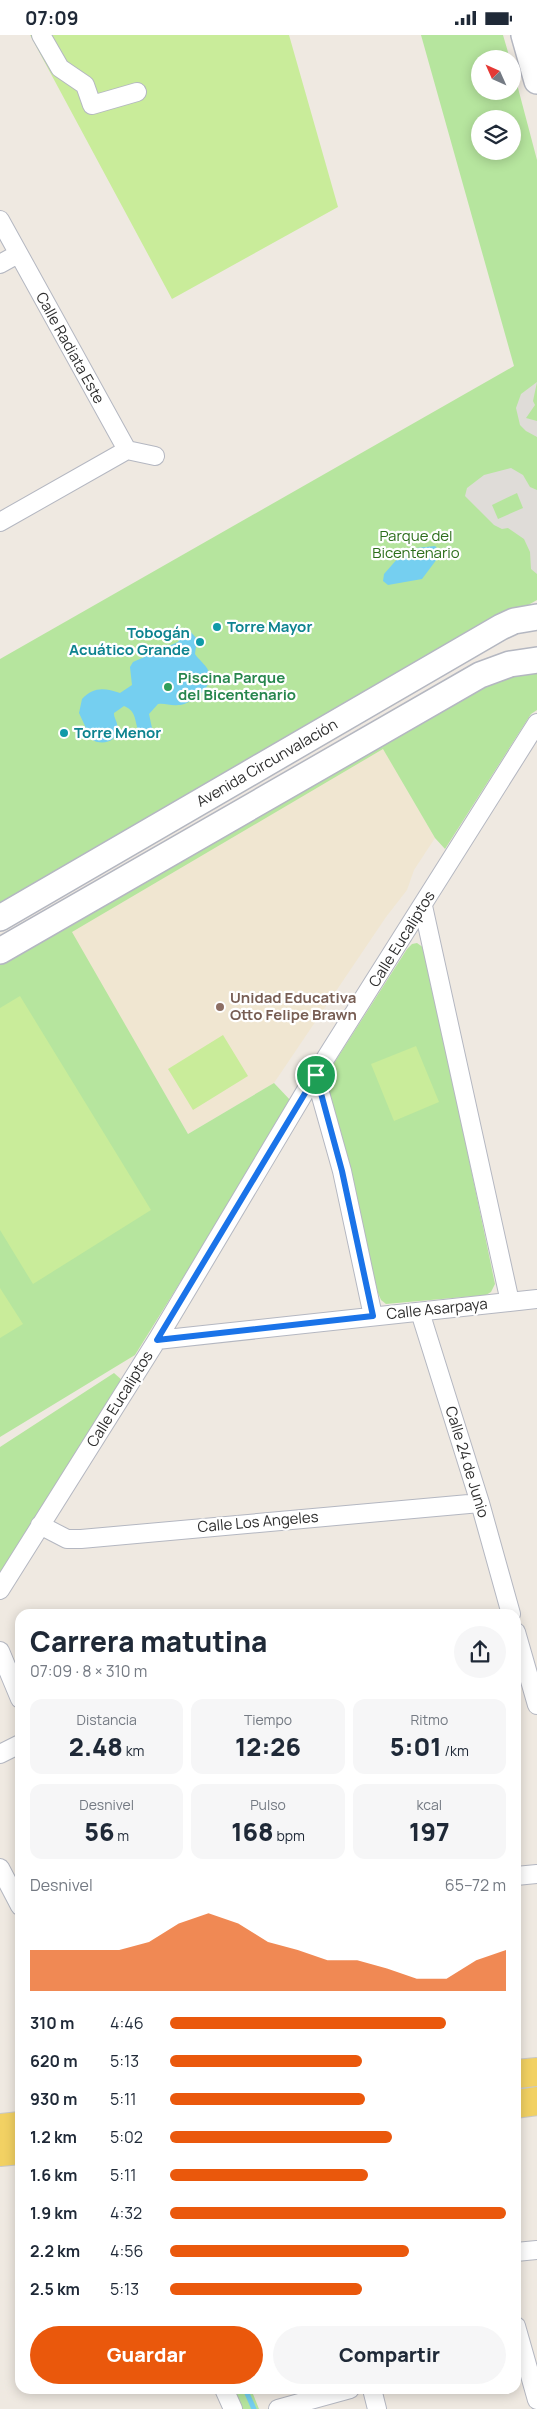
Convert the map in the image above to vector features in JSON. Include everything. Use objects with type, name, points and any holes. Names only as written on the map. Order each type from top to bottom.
[{"type":"main road","points":[[524,35],[537,81]]},
{"type":"main road","name":"Avenida Circunvalación","points":[[0,918],[525,619]]},
{"type":"main road","name":"Avenida Circunvalación","points":[[0,951],[480,675],[510,663],[537,660]]},
{"type":"main road","points":[[521,2074],[537,2072]]},
{"type":"main road","points":[[521,2103],[537,2101]]},
{"type":"main road","points":[[0,2128],[15,2126]]},
{"type":"main road","points":[[0,2152],[15,2150]]},
{"type":"street","points":[[42,35],[60,68],[85,85],[92,105],[137,93]]},
{"type":"street","name":"Calle Radiata Este","points":[[0,220],[127,450]]},
{"type":"street","points":[[0,263],[18,253]]},
{"type":"street","points":[[0,522],[127,450],[155,456]]},
{"type":"street","points":[[525,619],[537,608]]},
{"type":"street","name":"Calle Eucaliptos","points":[[0,1590],[157,1340],[316,1075],[537,723]]},
{"type":"street","points":[[422,906],[510,1302]]},
{"type":"street","points":[[316,1075],[342,1171],[373,1316]]},
{"type":"street","name":"Calle Asarpaya","points":[[157,1340],[537,1299]]},
{"type":"street","name":"Calle 24 de Junio","points":[[420,1311],[480,1503],[510,1609]]},
{"type":"street","name":"Calle Los Angeles","points":[[40,1525],[67,1539],[81,1539],[480,1503]]},
{"type":"street","points":[[0,1651],[15,1687]]},
{"type":"street","points":[[521,1666],[524,1686],[537,1705]]},
{"type":"street","points":[[0,1754],[15,1746]]},
{"type":"street","points":[[0,1868],[15,1896]]},
{"type":"street","points":[[521,1876],[537,1874]]},
{"type":"street","points":[[521,2252],[537,2250]]},
{"type":"street","points":[[521,2336],[531,2356],[537,2399]]},
{"type":"street","points":[[226,2394],[233,2409]]},
{"type":"street","points":[[278,2409],[332,2394]]},
{"type":"street","points":[[373,2394],[377,2409]]},
{"type":"shaded area","points":[[537,382],[533,401],[535,405],[526,418],[537,421],[537,437],[520,425],[516,408],[521,394]]},
{"type":"shaded area","points":[[511,468],[523,475],[530,487],[537,490],[537,574],[531,569],[530,552],[524,539],[508,528],[502,529],[494,525],[465,496],[467,488],[484,475]],"holes":[[[517,493],[523,508],[498,519],[492,505]]]},
{"type":"shaded area","name":"Unidad Educativa Otto Felipe Brawn","points":[[383,748],[435,838],[414,870],[407,890],[386,917],[274,1083],[188,1134],[71,932]]},
{"type":"green space","points":[[30,35],[289,35],[338,207],[172,299]]},
{"type":"green space","name":"Parque del Bicentenario","points":[[421,35],[503,35],[507,50],[471,50],[471,100],[521,99],[537,160],[537,600],[0,906],[0,659],[514,366]]},
{"type":"green space","points":[[537,671],[537,710],[531,714],[445,849],[435,838],[383,749],[72,932],[188,1134],[274,1083],[292,1102],[135,1355],[0,1437],[0,962],[472,690],[504,678]]},
{"type":"green space","points":[[417,943],[424,948],[426,953],[495,1284],[491,1292],[486,1295],[386,1304],[381,1300],[378,1293],[326,1081],[329,1071],[407,949],[412,944]]},
{"type":"green space","points":[[20,996],[151,1210],[33,1284],[0,1230],[0,1008]]},
{"type":"green space","points":[[223,1035],[248,1076],[193,1110],[168,1069]]},
{"type":"green space","points":[[416,1046],[439,1102],[394,1121],[371,1064]]},
{"type":"green space","points":[[0,1288],[23,1324],[0,1338]]},
{"type":"green space","points":[[114,1373],[123,1381],[0,1581],[0,1447]]},
{"type":"green space","points":[[233,2394],[253,2394],[259,2409],[240,2409]]},
{"type":"water","points":[[435,546],[440,551],[440,555],[422,579],[388,585],[383,581],[384,574],[406,549]]},
{"type":"water","name":"Piscina Parque del Bicentenario","points":[[185,631],[190,631],[197,639],[195,654],[207,668],[210,676],[206,688],[196,698],[183,704],[158,704],[149,714],[152,728],[150,735],[141,735],[134,715],[124,706],[114,713],[118,730],[114,738],[105,742],[91,739],[79,713],[82,699],[91,692],[100,689],[120,693],[132,685],[130,667],[133,662],[178,642]]},
{"type":"waterway","points":[[247,2394],[254,2409]]},
{"type":"place","name":"Torre Mayor","points":[[217,627]]},
{"type":"place","name":"Tobogán Acuático Grande","points":[[200,642]]},
{"type":"place","name":"Piscina Parque del Bicentenario","points":[[168,687]]},
{"type":"place","name":"Torre Menor","points":[[64,733]]},
{"type":"place","name":"Unidad Educativa Otto Felipe Brawn","points":[[220,1007]]},
{"type":"route","points":[[316,1075],[320,1096],[342,1171],[373,1316],[157,1340],[192,1282],[316,1075]]}]
